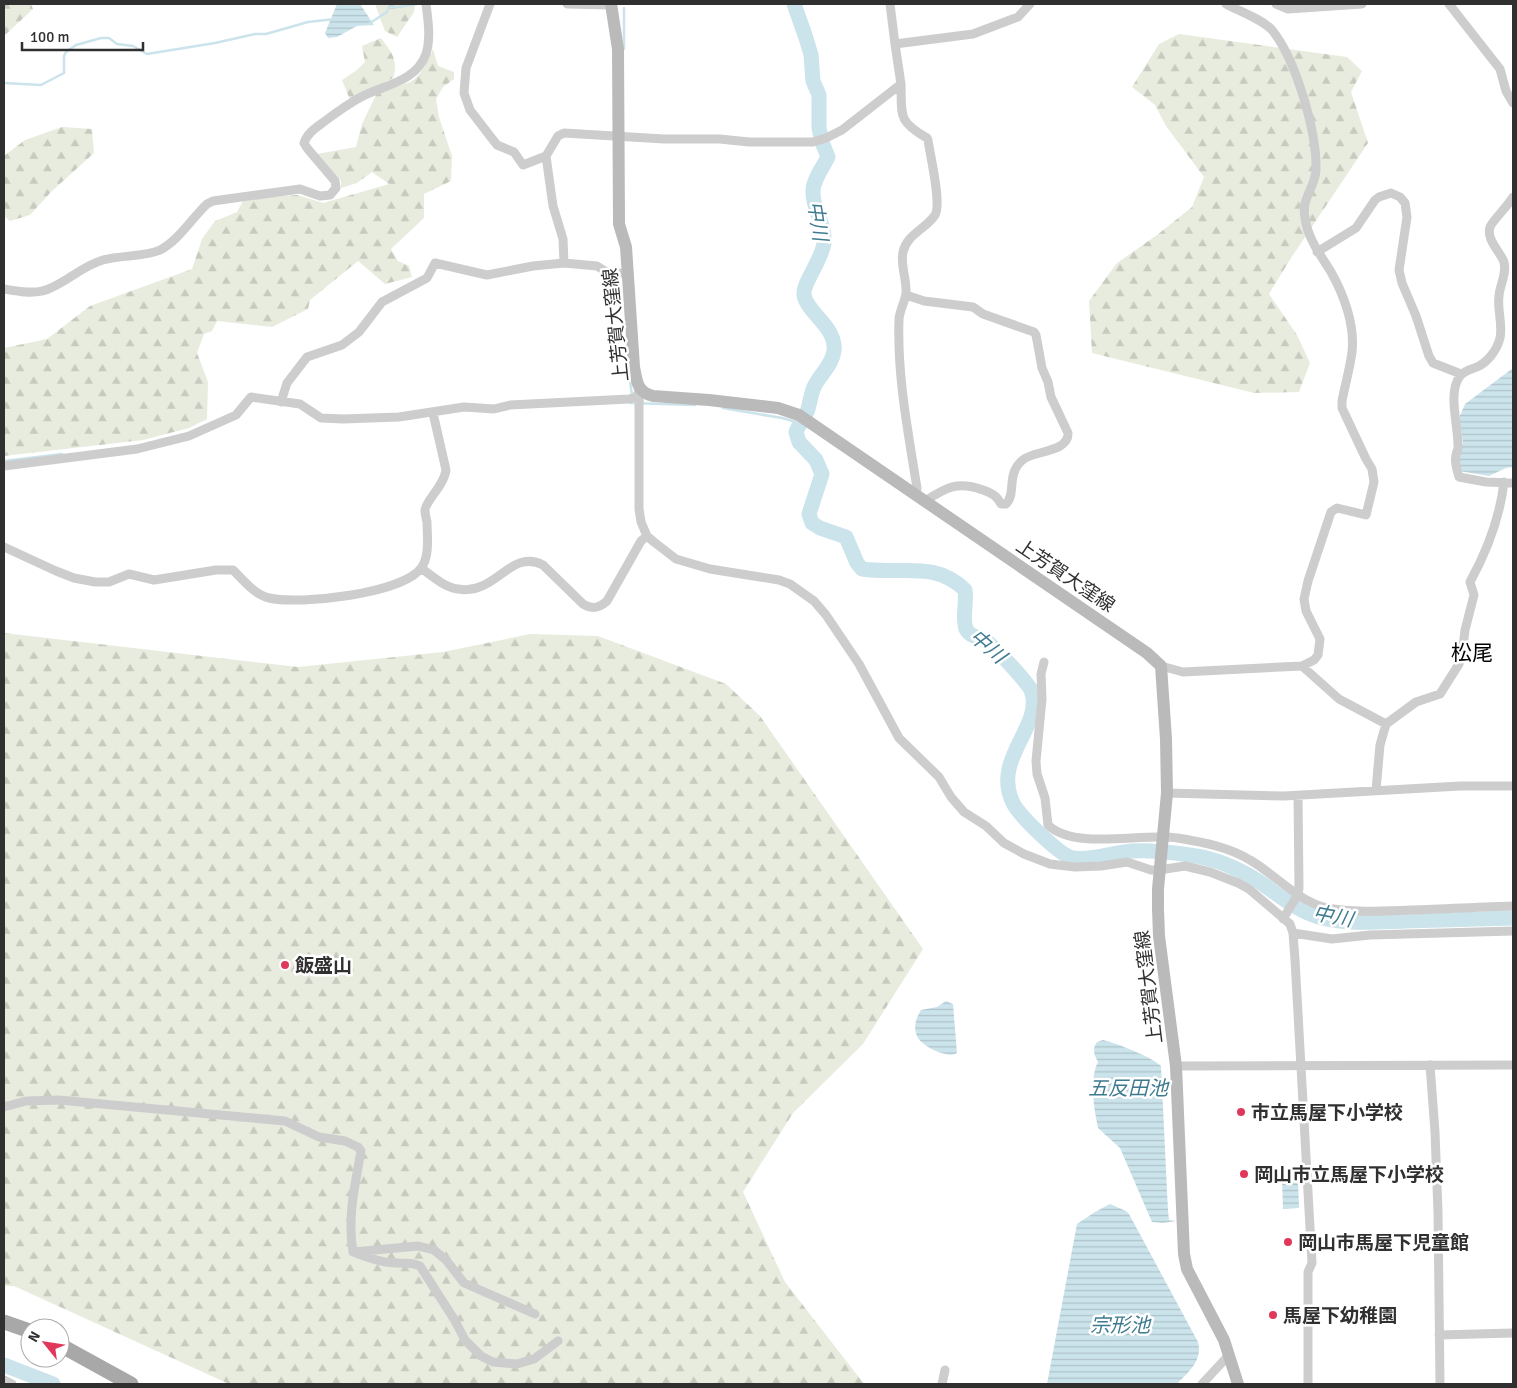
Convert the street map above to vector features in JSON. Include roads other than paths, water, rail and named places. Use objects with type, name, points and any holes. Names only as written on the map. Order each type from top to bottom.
[{"type":"main road","name":"上芳賀大窪線","points":[[612,4],[618,49],[620,224],[626,247],[634,367],[639,398],[645,394],[778,408],[803,418],[1147,653],[1161,666],[1166,739],[1167,792],[1158,890],[1159,936],[1176,1066],[1184,1254],[1187,1269],[1224,1340],[1238,1384]]},
{"type":"main road","points":[[4,1322],[20,1328]]},
{"type":"main road","points":[[70,1350],[131,1384]]},
{"type":"street","points":[[4,289],[29,292],[42,291],[89,264],[121,256],[151,253],[160,250],[170,243],[207,204],[213,201],[300,189],[320,196],[330,195],[336,188],[335,181],[307,148],[304,142],[306,138],[318,126],[345,106],[362,96],[406,78],[414,72],[426,54],[428,45],[426,4]]},
{"type":"street","points":[[490,4],[466,68],[464,93],[470,110],[497,145],[514,152],[523,165],[546,156],[558,136],[564,134],[664,139],[720,139],[749,142],[822,139],[842,130],[901,84]]},
{"type":"street","points":[[567,4],[612,4]]},
{"type":"street","points":[[890,4],[904,121],[911,129],[928,140],[937,205],[934,216],[905,245],[902,261],[906,295],[900,310],[899,351],[902,402],[917,488],[921,498],[944,489],[962,485],[991,493],[1002,504],[1006,504],[1010,499],[1013,474],[1020,461],[1027,456],[1042,453],[1060,445],[1066,441],[1068,433],[1051,397],[1048,382],[1042,368],[1036,335],[1034,332],[983,314],[973,307],[924,301],[906,295]]},
{"type":"street","points":[[895,44],[973,34],[1018,16],[1030,4]]},
{"type":"street","points":[[1161,666],[1183,672],[1302,666],[1314,660],[1318,655],[1320,639],[1306,611],[1304,599],[1308,581],[1331,512],[1337,508],[1366,515],[1374,482],[1372,469],[1342,408],[1352,350],[1350,320],[1340,290],[1317,252],[1308,232],[1304,216],[1305,199],[1315,176],[1312,128],[1294,70],[1272,30],[1265,24],[1226,4]]},
{"type":"street","points":[[1276,4],[1288,9],[1362,4]]},
{"type":"street","points":[[1449,4],[1500,69],[1506,91],[1513,103]]},
{"type":"street","points":[[546,156],[553,206],[563,239],[564,263]]},
{"type":"street","points":[[1317,252],[1356,228],[1379,197],[1391,193],[1400,197],[1405,203],[1407,217],[1400,270],[1402,283],[1433,363],[1461,374]]},
{"type":"street","points":[[1376,790],[1380,745],[1386,724],[1406,707],[1440,694],[1459,664],[1474,595],[1470,582],[1481,563],[1508,482],[1486,482],[1459,477],[1455,462],[1458,449],[1455,410],[1457,382],[1461,374],[1486,361],[1492,355],[1500,340],[1498,303],[1505,275],[1504,262],[1491,238],[1490,232],[1492,223],[1508,206],[1513,197]]},
{"type":"street","points":[[281,400],[288,384],[307,357],[342,345],[360,332],[382,302],[427,278],[435,263],[487,276],[533,266],[564,263],[597,266],[608,273],[627,273]]},
{"type":"street","points":[[4,466],[137,449],[189,436],[236,415],[251,397],[281,400],[306,406],[321,418],[399,417],[434,414],[464,407],[494,409],[510,405],[639,398],[639,509],[647,536],[676,559],[710,569],[779,580],[790,584],[814,601],[860,664],[899,738],[939,777],[951,797],[964,812],[986,826],[1004,843],[1024,854],[1050,864],[1075,867],[1127,862],[1151,870],[1160,867],[1185,866],[1197,868],[1238,883],[1285,916],[1293,933],[1312,1263],[1308,1272],[1308,1384]]},
{"type":"street","points":[[4,547],[56,571],[90,582],[108,582],[129,574],[154,580],[216,570],[233,570],[260,594],[268,598],[298,601],[322,600],[380,589],[414,574],[421,568],[428,544],[425,510],[441,483],[446,470],[434,414]]},
{"type":"street","points":[[421,568],[448,586],[466,590],[476,589],[489,584],[504,572],[522,562],[530,560],[547,569],[588,608],[595,608],[601,607],[607,601],[641,541],[647,536]]},
{"type":"street","points":[[1044,662],[1041,674],[1042,699],[1036,761],[1045,798],[1048,824],[1060,833],[1080,838],[1104,840],[1134,837],[1163,840],[1175,838],[1207,844],[1250,860],[1297,896],[1326,907],[1356,912],[1513,906]]},
{"type":"street","points":[[1302,666],[1339,699],[1386,724]]},
{"type":"street","points":[[1167,792],[1298,796],[1460,786],[1513,786]]},
{"type":"street","points":[[1285,916],[1297,896],[1298,796]]},
{"type":"street","points":[[1293,933],[1332,939],[1513,931]]},
{"type":"street","points":[[1430,1065],[1437,1192],[1440,1384]]},
{"type":"street","points":[[1176,1066],[1513,1065]]},
{"type":"street","points":[[4,1107],[26,1101],[59,1100],[275,1120],[292,1124],[307,1133],[320,1137],[344,1140],[358,1147],[361,1151],[350,1216],[353,1252]]},
{"type":"street","points":[[353,1252],[418,1246],[434,1250],[446,1260],[464,1283],[535,1314]]},
{"type":"street","points":[[353,1252],[368,1258],[396,1263],[411,1262],[420,1266],[454,1319],[465,1340],[481,1356],[493,1362],[517,1364],[534,1359],[558,1341]]},
{"type":"street","points":[[1439,1335],[1513,1333]]},
{"type":"street","points":[[1202,1384],[1230,1355]]},
{"type":"street","points":[[942,1384],[945,1370]]},
{"type":"street","points":[[4,1380],[12,1384]]},
{"type":"water","points":[[337,4],[360,4],[374,25],[357,26],[337,37],[328,38],[325,33]]},
{"type":"water","points":[[1513,368],[1513,467],[1506,468],[1489,476],[1459,471],[1458,463],[1463,442],[1459,418],[1465,404]]},
{"type":"water","points":[[946,1001],[953,1004],[957,1053],[953,1054],[941,1053],[924,1044],[919,1040],[915,1029],[916,1019],[921,1010],[937,1007]]},
{"type":"water","name":"五反田池","points":[[1103,1040],[1125,1047],[1161,1066],[1168,1211],[1169,1220],[1176,1221],[1152,1222],[1120,1148],[1098,1128],[1093,1086],[1095,1069],[1098,1062],[1094,1049],[1097,1042]]},
{"type":"water","points":[[1282,1179],[1298,1179],[1299,1208],[1283,1209]]},
{"type":"water","name":"宗形池","points":[[1110,1204],[1129,1214],[1198,1342],[1199,1354],[1197,1360],[1177,1384],[1047,1384],[1077,1224]]},
{"type":"waterway","points":[[370,23],[387,12],[389,7],[417,4]]},
{"type":"waterway","name":"中川","points":[[794,4],[811,55],[813,81],[819,95],[819,128],[828,157],[813,187],[813,198],[823,230],[824,243],[820,257],[804,290],[804,295],[810,308],[827,327],[834,342],[831,361],[816,382],[807,412],[796,432],[799,442],[816,460],[822,474],[809,514],[812,523],[820,528],[846,537],[857,563],[862,569],[929,572],[942,575],[954,581],[965,590],[964,620],[966,629],[972,635],[990,644],[1017,672],[1031,690],[1033,703],[1031,717],[1008,771],[1008,787],[1017,809],[1050,843],[1067,856],[1080,859],[1125,852],[1155,851],[1203,857],[1248,875],[1301,910],[1332,920],[1369,922],[1513,918]]},
{"type":"waterway","points":[[624,8],[624,49]]},
{"type":"waterway","points":[[4,83],[41,85],[64,73],[64,56],[66,52],[76,45],[101,38],[109,38],[117,44],[133,46],[147,54],[215,43],[255,34],[266,34],[308,22],[335,19]]},
{"type":"waterway","points":[[629,374],[632,395]]},
{"type":"waterway","points":[[630,403],[695,405]]},
{"type":"waterway","points":[[723,408],[782,418],[799,425]]},
{"type":"waterway","points":[[4,461],[62,454]]},
{"type":"waterway","points":[[4,1365],[53,1384]]},
{"type":"place","name":"飯盛山","points":[[285,965]]},
{"type":"place","name":"市立馬屋下小学校","points":[[1241,1112]]},
{"type":"place","name":"岡山市立馬屋下小学校","points":[[1244,1174]]},
{"type":"place","name":"岡山市馬屋下児童館","points":[[1288,1242]]},
{"type":"place","name":"馬屋下幼稚園","points":[[1273,1315]]},
{"type":"district","name":"松尾","points":[[1472,653]]}]
